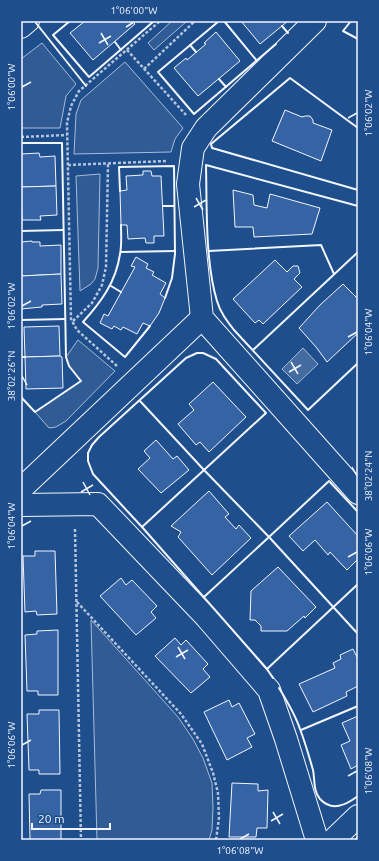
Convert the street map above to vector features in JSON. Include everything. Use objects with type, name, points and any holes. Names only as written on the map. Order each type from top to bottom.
[{"type":"street","points":[[21,27],[28,21]]},
{"type":"street","points":[[315,21],[211,122],[192,148],[188,184],[202,318],[358,493]]},
{"type":"street","points":[[21,489],[202,318]]},
{"type":"street","points":[[21,505],[98,504],[206,618],[269,690],[286,739],[316,840]]},
{"type":"street","points":[[333,840],[358,816]]},
{"type":"path","points":[[135,382],[77,330],[72,319],[67,123],[71,106],[79,92],[160,21]]},
{"type":"path","points":[[144,69],[195,21]]},
{"type":"path","points":[[127,50],[202,134]]},
{"type":"path","points":[[21,137],[67,135]]},
{"type":"path","points":[[68,166],[191,160]]},
{"type":"path","points":[[73,321],[92,303],[102,285],[106,267],[108,164]]},
{"type":"path","points":[[74,504],[81,840]]},
{"type":"path","points":[[76,601],[181,714],[202,744],[213,772],[218,792],[219,818],[216,840]]},
{"type":"shaded area","points":[[172,21],[187,21],[154,50],[148,43]]},
{"type":"shaded area","points":[[42,43],[76,84],[66,96],[60,128],[21,128],[21,59]]},
{"type":"shaded area","points":[[125,62],[183,128],[175,139],[171,152],[74,154],[76,114],[81,100]]},
{"type":"shaded area","points":[[100,174],[98,268],[95,279],[91,284],[80,291],[76,176]]},
{"type":"shaded area","points":[[78,340],[115,371],[66,421],[56,427],[49,428],[35,412],[81,381],[69,366],[66,357]]},
{"type":"shaded area","points":[[303,348],[318,364],[297,384],[282,369]]},
{"type":"shaded area","points":[[91,620],[178,717],[193,739],[203,758],[212,783],[212,830],[209,840],[97,840]]},
{"type":"building","points":[[85,21],[132,21],[135,24],[93,60],[70,33]]},
{"type":"building","points":[[241,21],[288,21],[260,44]]},
{"type":"building","points":[[216,32],[240,61],[198,96],[174,68],[186,58],[187,60],[206,44],[204,43]]},
{"type":"building","points":[[285,110],[302,117],[310,116],[313,123],[332,130],[321,161],[272,141]]},
{"type":"building","points":[[39,153],[40,157],[55,156],[56,186],[21,187],[21,154]]},
{"type":"building","points":[[143,171],[151,171],[152,176],[161,176],[164,236],[154,236],[154,243],[146,243],[145,238],[128,239],[127,225],[121,225],[120,191],[127,190],[126,176],[143,175]]},
{"type":"building","points":[[56,186],[57,215],[40,216],[41,220],[22,220],[21,187]]},
{"type":"building","points":[[233,190],[253,195],[254,205],[267,208],[270,194],[320,208],[312,234],[254,237],[253,227],[235,227]]},
{"type":"building","points":[[21,242],[40,242],[40,246],[61,245],[61,274],[21,276]]},
{"type":"building","points":[[136,257],[148,264],[146,268],[154,272],[152,275],[166,283],[160,294],[165,298],[159,313],[150,326],[143,323],[137,334],[123,327],[121,330],[114,326],[112,329],[100,323],[104,314],[108,316],[135,267],[131,266]]},
{"type":"building","points":[[275,260],[287,272],[293,266],[298,266],[300,273],[294,279],[302,287],[263,324],[259,320],[255,323],[233,299]]},
{"type":"building","points":[[61,274],[62,304],[42,305],[42,307],[21,309],[21,276]]},
{"type":"building","points":[[343,284],[358,299],[358,333],[327,362],[299,328],[320,305]]},
{"type":"building","points":[[59,326],[60,356],[25,357],[24,327]]},
{"type":"building","points":[[25,357],[62,357],[63,388],[26,389]]},
{"type":"building","points":[[213,382],[246,417],[209,452],[200,442],[196,445],[178,424],[194,410],[189,404]]},
{"type":"building","points":[[156,440],[173,459],[177,456],[189,470],[161,493],[138,469],[150,458],[144,451]]},
{"type":"building","points":[[209,491],[229,514],[225,517],[236,529],[239,525],[251,538],[212,575],[178,537],[181,532],[171,526]]},
{"type":"building","points":[[327,502],[358,536],[358,559],[347,570],[330,552],[328,555],[315,540],[303,551],[289,536]]},
{"type":"building","points":[[35,551],[55,551],[57,614],[37,615],[36,611],[25,612],[23,556],[35,556]]},
{"type":"building","points":[[278,567],[316,607],[305,618],[304,616],[287,631],[261,631],[261,626],[255,620],[250,620],[251,591]]},
{"type":"building","points":[[121,578],[126,585],[132,580],[157,606],[151,612],[156,618],[136,635],[100,596]]},
{"type":"building","points":[[58,630],[58,695],[38,695],[38,691],[27,691],[25,635],[37,634],[37,631]]},
{"type":"building","points":[[175,638],[181,645],[186,640],[208,664],[203,669],[210,677],[191,693],[155,656]]},
{"type":"building","points":[[353,649],[358,659],[358,686],[346,692],[347,696],[313,712],[299,684],[335,668],[333,663],[341,659],[340,655]]},
{"type":"building","points":[[229,700],[232,707],[239,703],[255,734],[247,738],[252,747],[227,760],[204,712]]},
{"type":"building","points":[[39,710],[59,710],[60,774],[39,774],[39,770],[29,770],[27,714],[39,714]]},
{"type":"building","points":[[358,716],[358,765],[351,769],[341,745],[350,741],[342,723]]},
{"type":"building","points":[[232,783],[258,784],[258,791],[268,790],[267,828],[257,828],[256,837],[229,837]]},
{"type":"building","points":[[41,790],[61,790],[61,840],[30,840],[29,794],[40,794]]},
{"type":"wall","points":[[70,21],[53,35],[89,77],[154,21]]},
{"type":"wall","points":[[219,21],[158,72],[194,114],[276,44]]},
{"type":"wall","points":[[224,21],[257,61]]},
{"type":"wall","points":[[351,21],[343,31],[358,39]]},
{"type":"wall","points":[[36,23],[86,86]]},
{"type":"wall","points":[[282,26],[288,33]]},
{"type":"wall","points":[[115,42],[121,50]]},
{"type":"wall","points":[[190,45],[196,52]]},
{"type":"wall","points":[[358,128],[290,78],[211,144],[212,148],[358,190]]},
{"type":"wall","points":[[219,79],[226,87]]},
{"type":"wall","points":[[21,143],[62,143],[66,357],[69,366],[81,381],[35,412],[21,397]]},
{"type":"wall","points":[[358,206],[206,165],[207,234],[210,269],[218,305],[231,327],[308,410],[358,363]]},
{"type":"wall","points":[[120,191],[119,167],[174,166],[175,254],[172,278],[165,298]]},
{"type":"wall","points":[[163,206],[174,206]]},
{"type":"wall","points":[[121,225],[121,251],[115,274],[102,299],[83,322],[125,357],[150,326]]},
{"type":"wall","points":[[21,231],[63,230]]},
{"type":"wall","points":[[209,251],[321,245],[334,274]]},
{"type":"wall","points":[[121,252],[175,251]]},
{"type":"wall","points":[[253,350],[358,252]]},
{"type":"wall","points":[[111,286],[121,292]]},
{"type":"wall","points":[[21,320],[65,319]]},
{"type":"wall","points":[[273,678],[267,669],[142,527],[93,474],[88,461],[88,453],[92,445],[186,358],[197,353],[203,353],[216,359],[266,413],[204,470],[269,537],[329,481],[358,512]]},
{"type":"wall","points":[[140,401],[204,470],[142,527]]},
{"type":"wall","points":[[204,597],[269,537],[358,634]]},
{"type":"wall","points":[[267,669],[358,584]]},
{"type":"wall","points":[[279,688],[298,723],[313,770],[316,792],[320,799],[329,805],[339,806],[358,796]]},
{"type":"wall","points":[[301,730],[358,706]]},
{"type":"wall","points":[[355,840],[358,837]]}]
